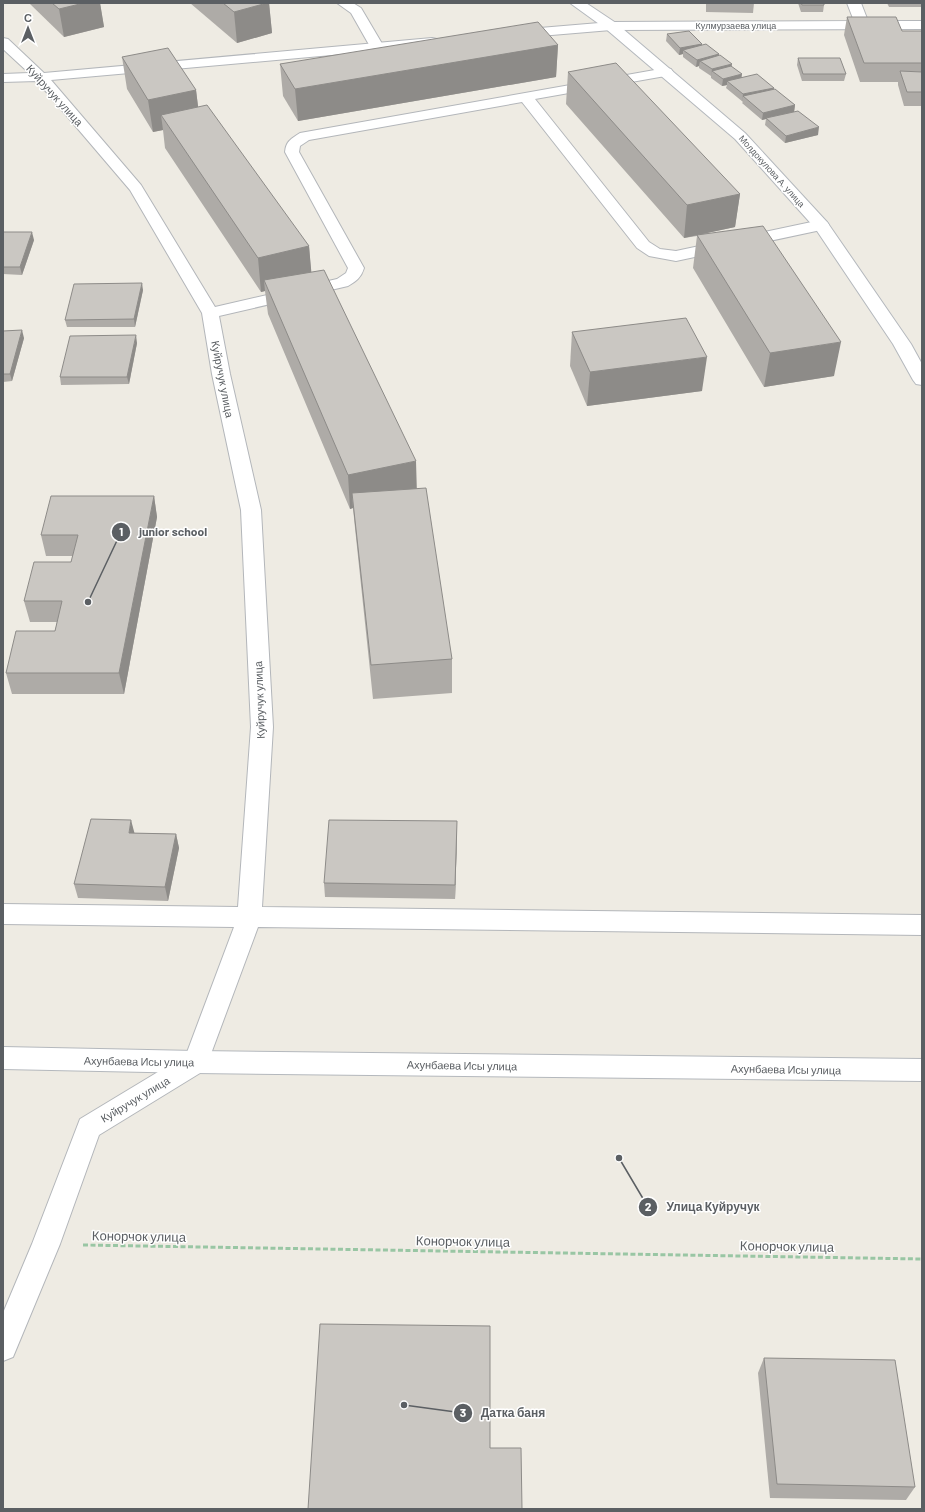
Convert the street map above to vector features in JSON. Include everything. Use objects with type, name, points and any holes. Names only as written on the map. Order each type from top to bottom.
[{"type":"street","points":[[344,3],[356,12],[377,47]]},
{"type":"street","name":"Молдокулова А. улица","points":[[577,3],[611,26],[740,136],[821,225],[902,344],[922,380]]},
{"type":"street","points":[[854,3],[862,24]]},
{"type":"street","name":"Кулмурзаева улица","points":[[502,36],[611,26],[922,25]]},
{"type":"street","points":[[3,78],[41,77],[448,40]]},
{"type":"street","name":"Куйручук улица","points":[[3,42],[41,77],[136,188],[210,313],[221,374],[251,510],[262,727],[250,918],[196,1062],[89,1127],[46,1244],[3,1347]]},
{"type":"street","points":[[210,313],[342,283],[353,276],[356,268],[292,152],[293,144],[305,136],[666,72]]},
{"type":"street","points":[[526,97],[643,245],[655,253],[676,256],[821,225]]},
{"type":"street","points":[[3,914],[922,925]]},
{"type":"street","name":"Ахунбаева Исы улица","points":[[3,1058],[196,1062],[922,1070]]},
{"type":"path","name":"Конорчок улица","points":[[46,1244],[922,1258]]},
{"type":"building","points":[[52,3],[84,3],[59,9]]},
{"type":"building","points":[[223,3],[267,3],[234,12]]},
{"type":"building","points":[[801,3],[824,3],[824,5],[802,5]]},
{"type":"building","points":[[847,17],[896,17],[902,31],[922,31],[922,63],[864,63]]},
{"type":"building","points":[[538,22],[558,45],[295,89],[280,64]]},
{"type":"building","points":[[689,31],[702,44],[680,48],[667,34]]},
{"type":"building","points":[[706,44],[719,54],[697,60],[683,50]]},
{"type":"building","points":[[168,48],[196,90],[148,100],[122,57]]},
{"type":"building","points":[[720,55],[732,64],[712,69],[700,61]]},
{"type":"building","points":[[798,58],[840,58],[846,74],[803,74]]},
{"type":"building","points":[[616,63],[740,194],[687,205],[568,72]]},
{"type":"building","points":[[731,66],[742,74],[723,79],[712,71]]},
{"type":"building","points":[[900,71],[922,72],[922,92],[907,92]]},
{"type":"building","points":[[757,74],[774,88],[743,94],[727,81]]},
{"type":"building","points":[[775,89],[795,105],[763,113],[743,96]]},
{"type":"building","points":[[207,105],[309,246],[258,258],[161,115]]},
{"type":"building","points":[[798,111],[819,127],[786,136],[766,118]]},
{"type":"building","points":[[763,226],[841,342],[770,353],[697,235]]},
{"type":"building","points":[[3,232],[32,232],[20,267],[3,267]]},
{"type":"building","points":[[324,270],[416,461],[348,475],[264,280]]},
{"type":"building","points":[[142,283],[134,319],[65,320],[74,284]]},
{"type":"building","points":[[686,318],[707,357],[590,372],[572,332]]},
{"type":"building","points":[[22,330],[10,374],[3,374],[3,331]]},
{"type":"building","points":[[136,335],[127,377],[60,377],[70,336]]},
{"type":"building","points":[[426,488],[452,659],[371,665],[352,493]]},
{"type":"building","points":[[51,496],[154,496],[119,673],[6,673],[16,631],[55,631],[62,601],[24,601],[34,562],[71,562],[78,535],[41,535]]},
{"type":"building","points":[[91,819],[131,820],[129,833],[176,834],[165,887],[74,884]]},
{"type":"building","points":[[329,820],[457,821],[455,885],[324,883]]},
{"type":"building","points":[[320,1324],[490,1326],[490,1448],[521,1448],[522,1509],[308,1509]]},
{"type":"building","points":[[764,1358],[895,1360],[915,1487],[777,1484]]},
{"type":"place","name":"junior school","points":[[88,602]]},
{"type":"place","name":"Улица Куйручук","points":[[619,1158]]},
{"type":"place","name":"Датка баня","points":[[404,1405]]}]
